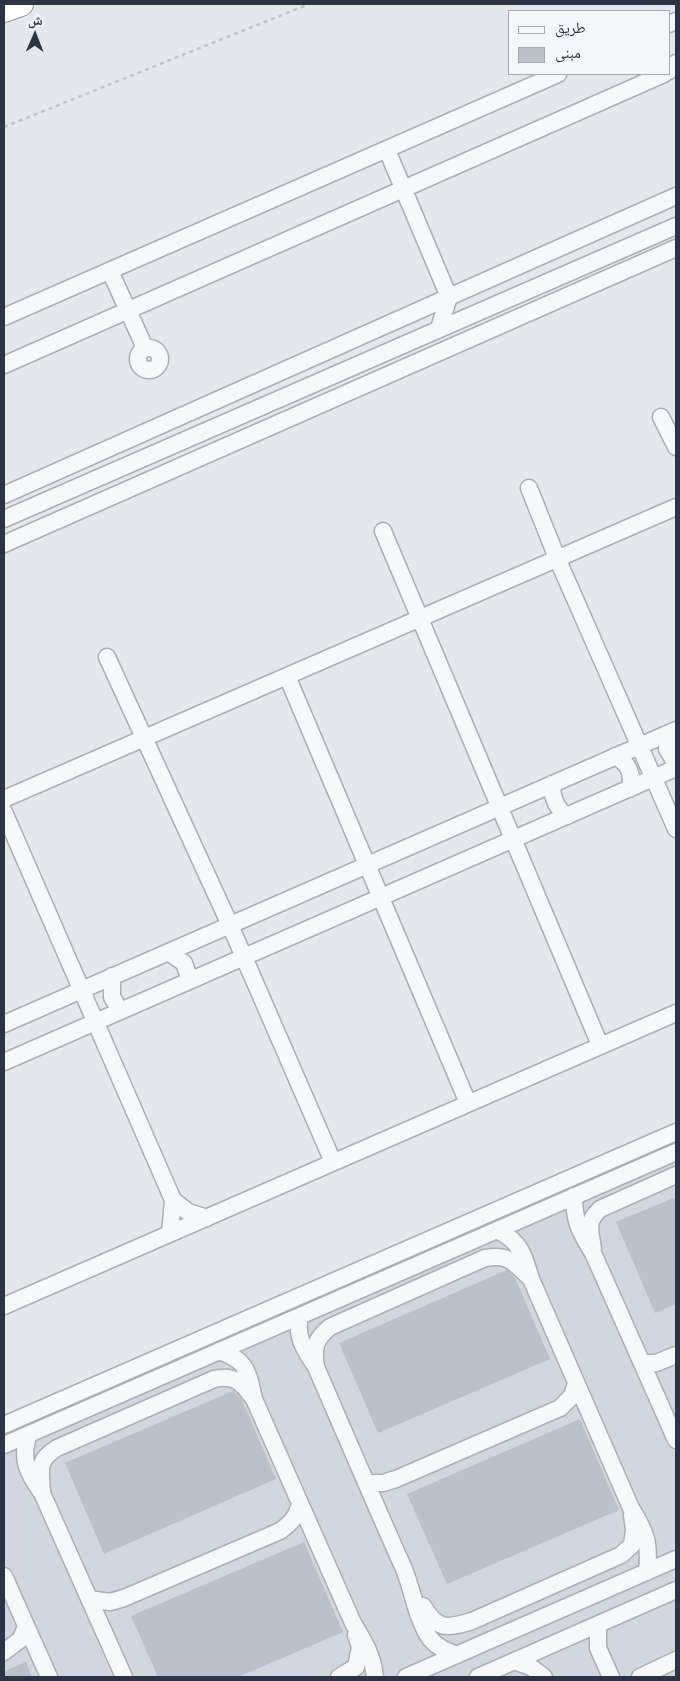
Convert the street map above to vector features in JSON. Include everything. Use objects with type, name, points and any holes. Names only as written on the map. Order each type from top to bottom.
[{"type":"highway","points":[[4,10],[21,4]]},
{"type":"street","points":[[4,317],[556,75]]},
{"type":"street","points":[[4,364],[661,75]]},
{"type":"street","points":[[387,150],[449,297],[477,312]]},
{"type":"street","points":[[4,495],[676,196]]},
{"type":"street","points":[[4,519],[676,226]]},
{"type":"street","points":[[4,544],[676,248]]},
{"type":"street","points":[[110,270],[144,348]]},
{"type":"street","points":[[439,328],[449,297]]},
{"type":"street","points":[[661,417],[676,447]]},
{"type":"street","points":[[175,419],[184,440]]},
{"type":"street","points":[[529,488],[557,558],[676,829]]},
{"type":"street","points":[[4,799],[676,507]]},
{"type":"street","points":[[383,532],[600,1045]]},
{"type":"street","points":[[107,657],[230,925],[334,1162]]},
{"type":"street","points":[[287,676],[468,1103]]},
{"type":"street","points":[[4,1024],[673,731]]},
{"type":"street","points":[[673,731],[667,749],[676,764]]},
{"type":"street","points":[[616,756],[630,769],[632,780],[629,789]]},
{"type":"street","points":[[4,1062],[676,768]]},
{"type":"street","points":[[552,784],[553,799],[561,812],[567,816]]},
{"type":"street","points":[[4,812],[173,1200],[188,1212],[207,1218]]},
{"type":"street","points":[[168,952],[184,963],[190,980]]},
{"type":"street","points":[[112,976],[112,997],[120,1010]]},
{"type":"street","points":[[4,1305],[676,1013]]},
{"type":"street","points":[[4,1425],[676,1132]]},
{"type":"street","points":[[4,1445],[676,1152]]},
{"type":"street","points":[[593,1253],[590,1228],[591,1217],[600,1209],[676,1175]]},
{"type":"street","points":[[574,1196],[574,1216],[579,1230],[593,1253],[676,1440]]},
{"type":"street","points":[[170,1233],[173,1200]]},
{"type":"street","points":[[497,1230],[510,1236],[518,1244],[531,1279],[630,1508],[647,1538],[649,1551],[647,1572]]},
{"type":"street","points":[[316,1367],[314,1348],[320,1335],[330,1327],[485,1258],[497,1256],[511,1259],[531,1279]]},
{"type":"street","points":[[300,1316],[299,1336],[304,1350],[316,1367],[413,1590],[432,1621],[441,1626],[452,1626],[472,1620],[621,1555],[632,1545],[634,1530],[630,1508]]},
{"type":"street","points":[[219,1351],[232,1355],[242,1362],[249,1375],[254,1399],[353,1624],[360,1647],[359,1657],[356,1666],[339,1677]]},
{"type":"street","points":[[642,1363],[656,1363],[676,1356]]},
{"type":"street","points":[[42,1493],[40,1465],[44,1456],[206,1383],[226,1376],[236,1378],[254,1399]]},
{"type":"street","points":[[366,1483],[383,1483],[396,1479],[560,1408],[572,1396],[576,1383]]},
{"type":"street","points":[[29,1434],[24,1449],[25,1462],[32,1479],[42,1493],[124,1677]]},
{"type":"street","points":[[89,1599],[110,1602],[124,1598],[280,1531],[298,1514],[300,1503]]},
{"type":"street","points":[[406,1677],[676,1559]]},
{"type":"street","points":[[4,1576],[48,1677]]},
{"type":"street","points":[[413,1590],[420,1615],[430,1637],[441,1649],[457,1655]]},
{"type":"street","points":[[478,1677],[676,1590]]},
{"type":"street","points":[[353,1624],[366,1644],[373,1662],[375,1677]]},
{"type":"street","points":[[598,1625],[598,1648],[611,1677]]},
{"type":"street","points":[[4,1652],[21,1639],[26,1626]]},
{"type":"street","points":[[640,1677],[676,1660]]},
{"type":"street","points":[[514,1662],[531,1666],[544,1677]]},
{"type":"path","points":[[4,127],[309,4]]},
{"type":"shaded area","points":[[676,1136],[676,1677],[4,1677],[4,1430]]},
{"type":"building","points":[[676,1197],[676,1304],[655,1313],[616,1222]]},
{"type":"building","points":[[507,1270],[515,1278],[550,1359],[378,1433],[339,1343]]},
{"type":"building","points":[[233,1391],[242,1400],[276,1479],[104,1554],[65,1463]]},
{"type":"building","points":[[580,1419],[619,1510],[447,1584],[407,1494]]},
{"type":"building","points":[[304,1542],[343,1632],[238,1677],[158,1677],[131,1616]]},
{"type":"building","points":[[26,1662],[32,1677],[4,1677],[4,1671]]}]
